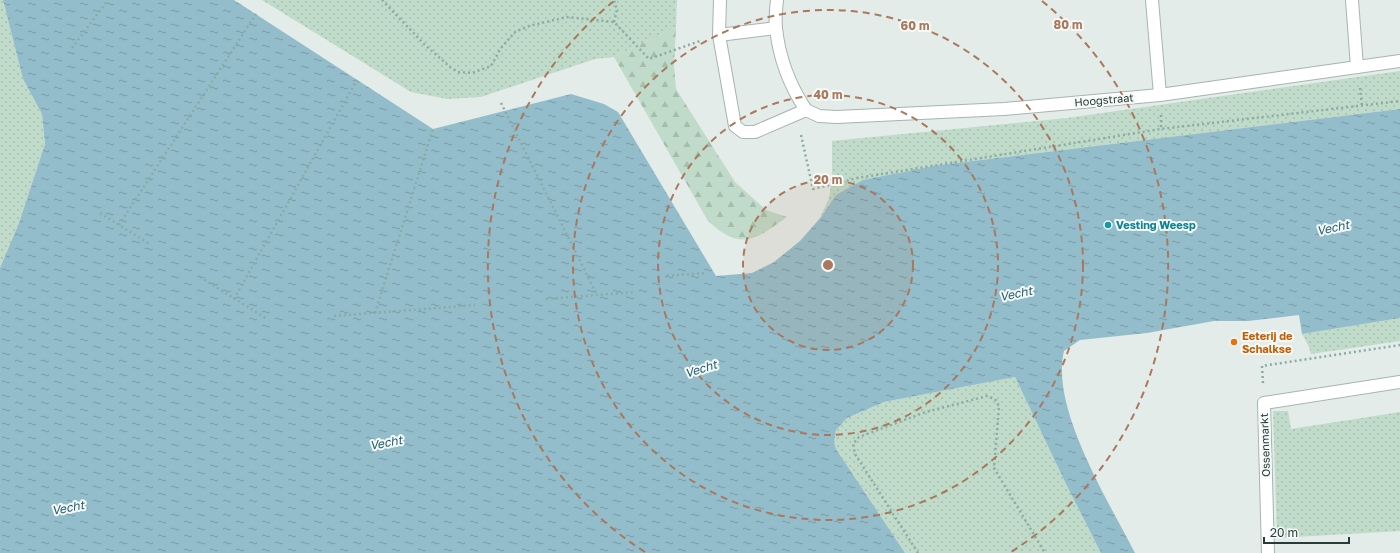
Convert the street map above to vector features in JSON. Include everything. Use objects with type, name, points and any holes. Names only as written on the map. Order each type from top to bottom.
[{"type":"street","points":[[720,0],[719,35],[736,126],[743,132],[755,132],[806,110],[795,94],[787,73],[776,28],[777,0]]},
{"type":"street","points":[[1152,0],[1160,95]]},
{"type":"street","points":[[1352,0],[1357,67]]},
{"type":"street","points":[[719,35],[776,28]]},
{"type":"street","name":"Hoogstraat","points":[[806,110],[820,116],[845,117],[1004,109],[1160,95],[1400,61]]},
{"type":"street","name":"Ossenmarkt","points":[[1268,553],[1264,403],[1400,382]]},
{"type":"path","points":[[72,48],[108,0]]},
{"type":"path","points":[[382,0],[424,44],[450,68],[458,72],[472,73],[491,66],[501,48],[515,32],[529,26],[567,17],[614,22],[649,59],[719,35]]},
{"type":"path","points":[[614,0],[617,10],[614,22]]},
{"type":"path","points":[[119,225],[256,14]]},
{"type":"path","points":[[234,299],[357,80]]},
{"type":"path","points":[[806,110],[800,133],[813,189],[857,178],[1161,129],[1400,101]]},
{"type":"path","points":[[501,103],[597,295]]},
{"type":"path","points":[[375,313],[433,129]]},
{"type":"path","points":[[100,213],[151,245]]},
{"type":"path","points":[[667,276],[706,273]]},
{"type":"path","points":[[200,277],[267,319]]},
{"type":"path","points":[[546,299],[634,292]]},
{"type":"path","points":[[334,316],[475,305]]},
{"type":"path","points":[[1264,403],[1262,366],[1400,344]]},
{"type":"path","points":[[918,553],[855,454],[853,444],[859,437],[926,412],[987,396],[995,399],[999,406],[994,468],[1045,553]]},
{"type":"green space","points":[[0,0],[3,0],[23,79],[42,114],[45,144],[19,223],[0,268]]},
{"type":"green space","points":[[262,0],[677,0],[676,27],[614,57],[595,59],[481,97],[447,99],[411,92]]},
{"type":"green space","points":[[676,27],[674,65],[676,89],[735,182],[766,210],[787,217],[756,237],[739,239],[730,236],[708,221],[614,57]]},
{"type":"green space","points":[[1400,71],[1400,109],[940,165],[822,216],[819,220],[829,198],[832,179],[832,141],[1067,118]]},
{"type":"green space","points":[[1400,318],[1400,341],[1311,354],[1302,334]]},
{"type":"green space","points":[[1015,377],[1101,553],[905,553],[836,449],[834,442],[836,430],[847,418],[884,402]]},
{"type":"green space","points":[[1273,411],[1288,411],[1291,429],[1400,412],[1400,531],[1277,538]]},
{"type":"water","name":"Vecht","points":[[3,0],[234,0],[433,129],[571,94],[604,104],[618,112],[716,276],[752,273],[774,262],[800,241],[822,216],[836,195],[863,180],[940,165],[1400,109],[1400,318],[1302,334],[1299,315],[1248,321],[1214,321],[1147,333],[1080,340],[1064,351],[1062,374],[1073,427],[1097,482],[1135,553],[1101,553],[1015,377],[884,402],[847,418],[836,430],[834,442],[836,449],[905,553],[0,553],[0,268],[19,223],[45,144],[42,114],[23,79]]},
{"type":"place","name":"Vesting Weesp","points":[[1108,225]]},
{"type":"place","name":"Eeterij de Schalkse","points":[[1234,342]]}]
